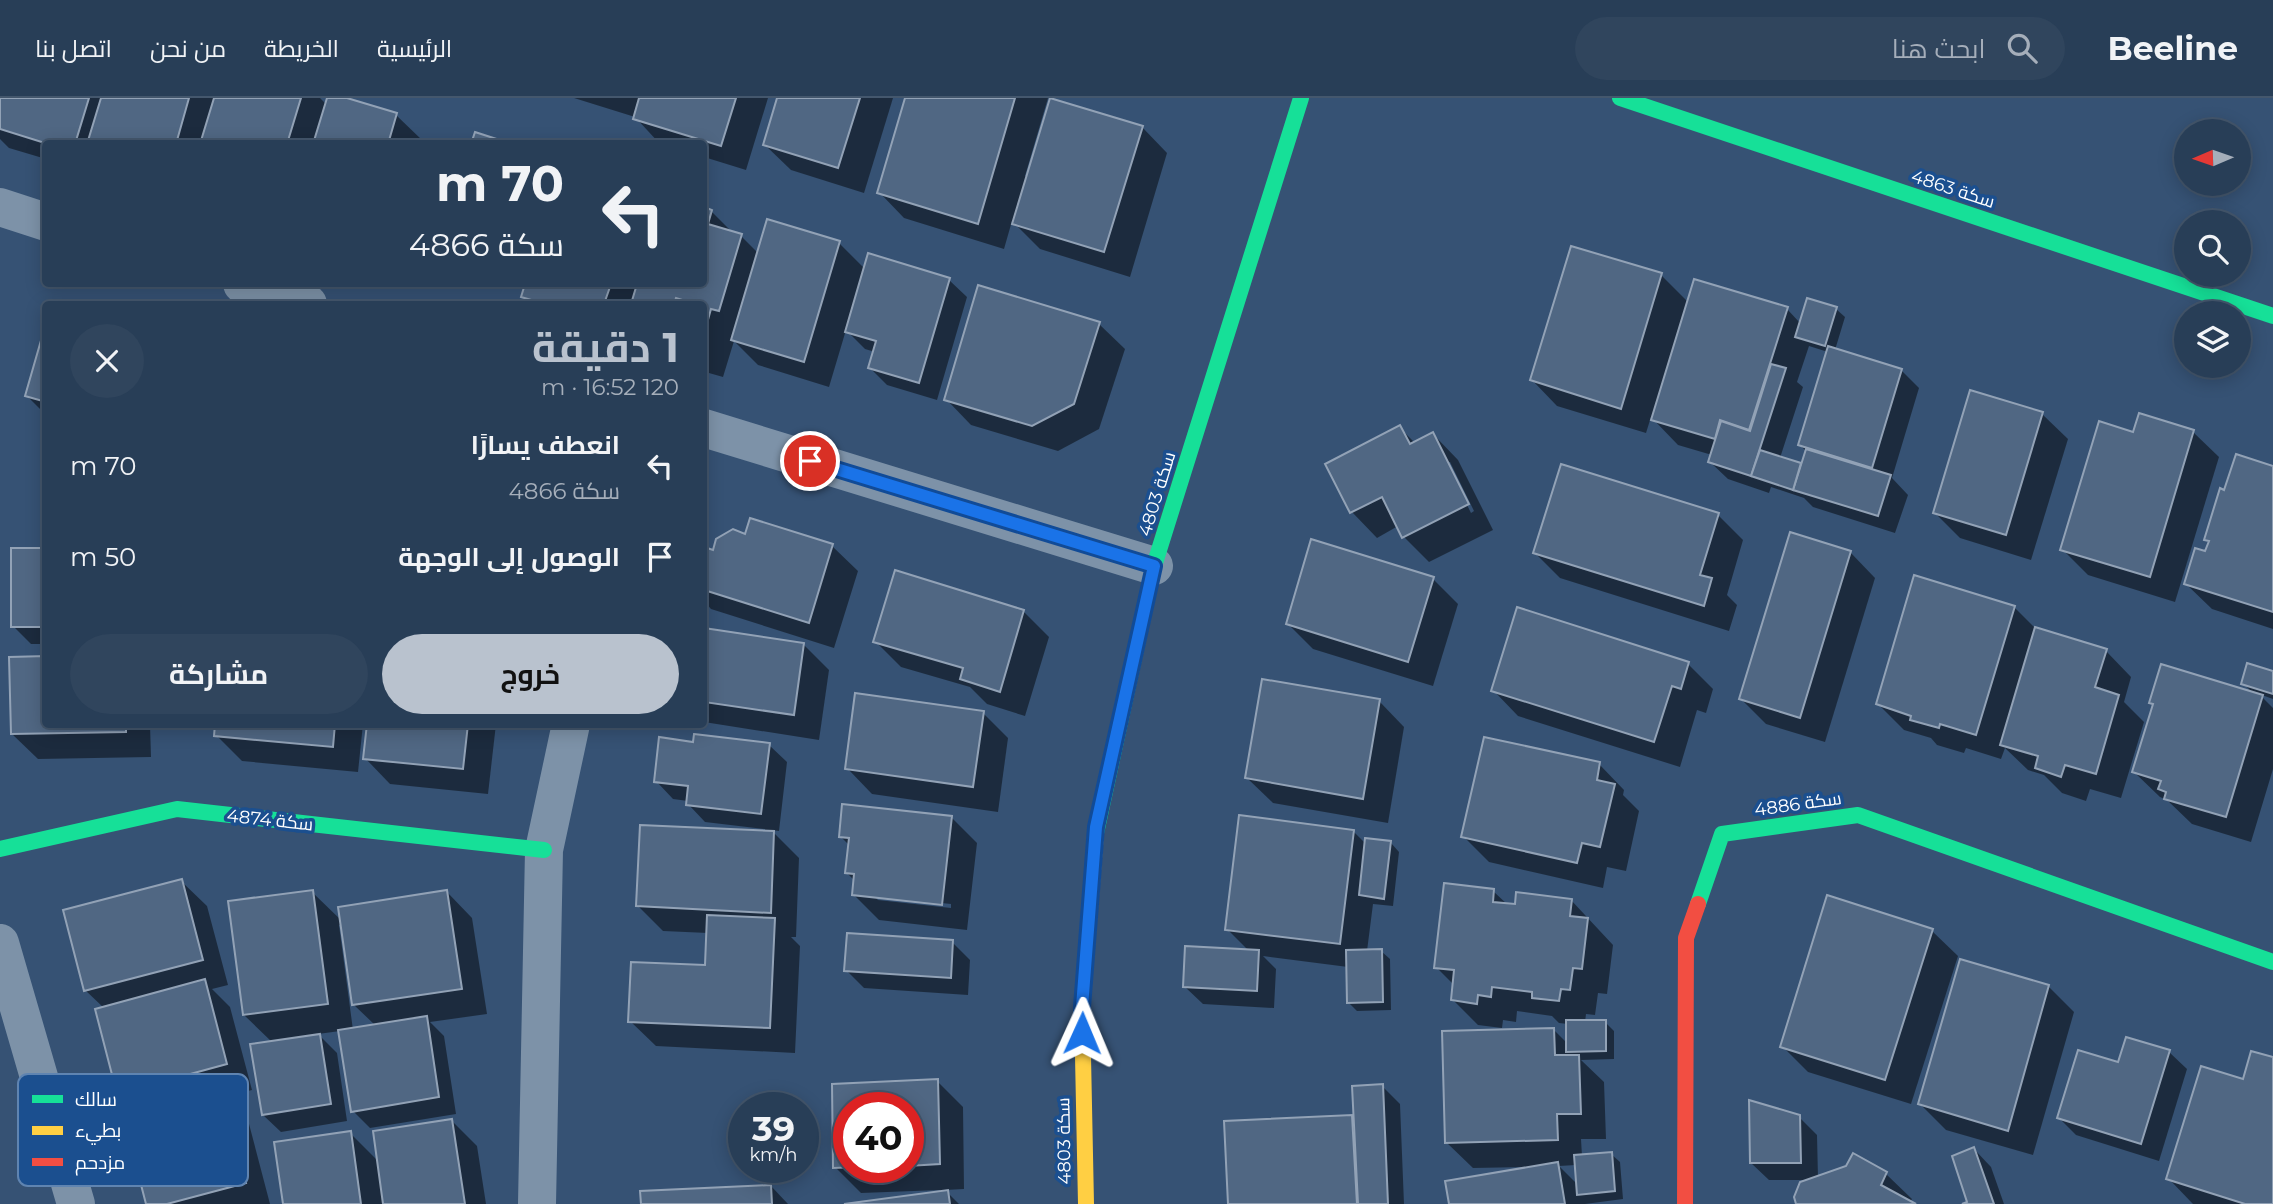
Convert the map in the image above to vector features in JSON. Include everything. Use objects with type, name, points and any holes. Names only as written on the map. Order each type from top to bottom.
[{"type":"street","name":"سكة 4803","points":[[1086,1204],[1082,1007],[1096,827],[1154,566],[1301,98]]},
{"type":"street","name":"سكة 4863","points":[[1620,98],[2273,316]]},
{"type":"street","points":[[0,207],[42,221]]},
{"type":"street","points":[[252,287],[298,301]]},
{"type":"street","points":[[707,429],[1154,566]]},
{"type":"street","points":[[537,1204],[544,850],[570,728]]},
{"type":"street","name":"سكة 4874","points":[[0,849],[177,809],[544,850]]},
{"type":"street","name":"سكة 4886","points":[[1685,1204],[1686,938],[1722,834],[1858,815],[2273,962]]},
{"type":"street","points":[[0,943],[38,1074]]},
{"type":"street","points":[[71,1186],[76,1204]]},
{"type":"building","points":[[0,98],[89,98],[76,140],[42,140],[42,142],[0,129]]},
{"type":"building","points":[[101,98],[189,98],[177,140],[88,140]]},
{"type":"building","points":[[214,98],[301,98],[288,140],[201,140]]},
{"type":"building","points":[[327,98],[347,98],[397,113],[389,140],[314,140]]},
{"type":"building","points":[[639,98],[736,98],[721,146],[633,119]]},
{"type":"building","points":[[777,98],[860,98],[838,168],[763,145]]},
{"type":"building","points":[[905,98],[1015,98],[978,224],[877,193]]},
{"type":"building","points":[[1050,98],[1143,126],[1104,252],[1012,224]]},
{"type":"building","points":[[475,132],[500,140],[472,140]]},
{"type":"building","points":[[707,208],[712,210],[708,224],[742,234],[719,311],[711,309],[707,323],[707,301],[676,298],[675,301],[632,301],[636,287],[707,287]]},
{"type":"building","points":[[767,219],[840,241],[804,362],[731,340]]},
{"type":"building","points":[[1571,246],[1662,273],[1621,409],[1530,380]]},
{"type":"building","points":[[868,253],[950,278],[919,383],[868,368],[876,341],[845,332]]},
{"type":"building","points":[[1694,279],[1788,307],[1749,430],[1720,420],[1715,439],[1651,420]]},
{"type":"building","points":[[978,285],[1100,322],[1074,404],[1032,426],[944,400]]},
{"type":"building","points":[[524,287],[610,287],[605,301],[535,301],[521,297]]},
{"type":"building","points":[[1807,298],[1837,307],[1825,346],[1795,337]]},
{"type":"building","points":[[42,337],[42,401],[25,396]]},
{"type":"building","points":[[1828,346],[1902,369],[1872,468],[1798,445]]},
{"type":"building","points":[[1771,364],[1786,368],[1751,476],[1708,462],[1721,421],[1750,431]]},
{"type":"building","points":[[1970,390],[2043,412],[2006,535],[1933,513]]},
{"type":"building","points":[[2139,413],[2194,430],[2150,577],[2060,550],[2099,421],[2133,432]]},
{"type":"building","points":[[1400,425],[1410,444],[1433,432],[1469,504],[1402,538],[1382,497],[1350,513],[1325,464]]},
{"type":"building","points":[[1806,449],[1891,475],[1878,516],[1793,490]]},
{"type":"building","points":[[1760,450],[1801,463],[1793,490],[1751,476]]},
{"type":"building","points":[[2236,454],[2273,466],[2273,612],[2184,584],[2195,548],[2205,551],[2209,541],[2204,540],[2220,488],[2224,490]]},
{"type":"building","points":[[1561,464],[1719,513],[1700,575],[1712,578],[1704,606],[1533,553]]},
{"type":"building","points":[[750,518],[833,544],[809,623],[707,591],[707,548],[713,550],[716,539],[733,529],[745,534]]},
{"type":"building","points":[[1790,532],[1851,551],[1800,718],[1739,699]]},
{"type":"building","points":[[1311,539],[1434,577],[1408,662],[1286,624]]},
{"type":"building","points":[[11,548],[42,548],[42,627],[11,627]]},
{"type":"building","points":[[895,570],[1024,610],[1000,692],[960,679],[963,668],[873,642]]},
{"type":"building","points":[[1914,575],[2015,606],[1976,735],[1940,724],[1939,728],[1910,720],[1911,716],[1876,704]]},
{"type":"building","points":[[1517,607],[1689,662],[1681,689],[1672,686],[1654,742],[1491,691]]},
{"type":"building","points":[[2035,627],[2107,649],[2095,687],[2119,695],[2096,774],[2065,765],[2061,777],[2035,768],[2038,756],[2000,745]]},
{"type":"building","points":[[707,628],[804,643],[794,715],[707,702]]},
{"type":"building","points":[[42,656],[42,728],[126,728],[126,732],[11,734],[9,657]]},
{"type":"building","points":[[2247,663],[2273,671],[2273,694],[2241,684]]},
{"type":"building","points":[[2161,664],[2263,695],[2226,817],[2164,799],[2166,792],[2158,789],[2161,781],[2132,772],[2153,704],[2149,703]]},
{"type":"building","points":[[1262,679],[1380,699],[1363,799],[1245,778]]},
{"type":"building","points":[[855,693],[984,711],[973,787],[845,769]]},
{"type":"building","points":[[215,728],[335,728],[333,747],[214,736]]},
{"type":"building","points":[[367,728],[468,728],[463,769],[363,759]]},
{"type":"building","points":[[694,734],[770,743],[761,814],[686,805],[688,786],[654,782],[659,737],[693,742]]},
{"type":"building","points":[[1484,737],[1600,762],[1597,780],[1615,784],[1600,847],[1582,843],[1577,863],[1461,837]]},
{"type":"building","points":[[842,804],[952,816],[942,905],[852,895],[854,874],[845,873],[849,838],[839,837]]},
{"type":"building","points":[[1239,815],[1354,830],[1340,944],[1225,930]]},
{"type":"building","points":[[640,825],[774,831],[771,913],[636,906]]},
{"type":"building","points":[[1365,838],[1391,841],[1384,899],[1359,895]]},
{"type":"building","points":[[182,879],[203,960],[84,991],[63,910]]},
{"type":"building","points":[[1444,883],[1494,889],[1493,902],[1515,904],[1516,892],[1572,899],[1570,916],[1588,918],[1582,969],[1573,968],[1570,990],[1561,989],[1559,1001],[1532,998],[1532,992],[1492,987],[1491,997],[1478,995],[1477,1004],[1451,1000],[1454,970],[1434,968]]},
{"type":"building","points":[[313,890],[328,1004],[243,1015],[228,901]]},
{"type":"building","points":[[447,890],[462,989],[352,1005],[338,907]]},
{"type":"building","points":[[1827,895],[1933,929],[1885,1080],[1780,1047]]},
{"type":"building","points":[[707,915],[775,918],[770,1028],[628,1022],[631,962],[705,965]]},
{"type":"building","points":[[847,933],[953,940],[951,978],[844,971]]},
{"type":"building","points":[[1185,946],[1259,950],[1257,991],[1183,987]]},
{"type":"building","points":[[1382,949],[1383,1002],[1347,1003],[1346,950]]},
{"type":"building","points":[[1960,959],[2049,985],[2008,1131],[1918,1104]]},
{"type":"building","points":[[205,979],[227,1064],[190,1074],[112,1074],[95,1009]]},
{"type":"building","points":[[427,1016],[439,1097],[351,1112],[338,1030]]},
{"type":"building","points":[[1566,1020],[1606,1020],[1606,1051],[1566,1052]]},
{"type":"building","points":[[1554,1028],[1555,1055],[1579,1055],[1581,1114],[1557,1114],[1558,1140],[1445,1143],[1442,1031]]},
{"type":"building","points":[[320,1034],[331,1104],[262,1115],[250,1044]]},
{"type":"building","points":[[2126,1037],[2170,1050],[2141,1144],[2057,1118],[2078,1050],[2118,1062]]},
{"type":"building","points":[[2251,1051],[2273,1057],[2273,1204],[2245,1204],[2166,1179],[2201,1066],[2243,1079]]},
{"type":"building","points":[[938,1079],[940,1164],[924,1165],[924,1092],[833,1092],[833,1168],[832,1084]]},
{"type":"building","points":[[1383,1084],[1388,1204],[1358,1204],[1352,1086]]},
{"type":"building","points":[[1749,1100],[1800,1115],[1801,1163],[1750,1163]]},
{"type":"building","points":[[1352,1115],[1357,1204],[1228,1204],[1224,1121]]},
{"type":"building","points":[[452,1119],[465,1204],[383,1204],[373,1131]]},
{"type":"building","points":[[351,1131],[361,1204],[283,1204],[274,1142]]},
{"type":"building","points":[[1974,1147],[1994,1204],[1962,1204],[1967,1202],[1952,1156]]},
{"type":"building","points":[[1612,1152],[1615,1191],[1577,1195],[1574,1155]]},
{"type":"building","points":[[1853,1153],[1887,1172],[1881,1185],[1916,1204],[1796,1204],[1794,1197],[1800,1182],[1846,1166]]},
{"type":"building","points":[[1558,1162],[1565,1204],[1449,1204],[1445,1181]]},
{"type":"building","points":[[771,1185],[772,1204],[641,1204],[640,1191]]},
{"type":"building","points":[[141,1186],[235,1186],[167,1204],[146,1204]]},
{"type":"building","points":[[948,1190],[950,1204],[844,1204]]},
{"type":"traffic: fast","points":[[1096,833],[1154,566],[1301,98]]},
{"type":"traffic: fast","points":[[1620,98],[2273,316]]},
{"type":"traffic: fast","points":[[0,849],[177,809],[544,850]]},
{"type":"traffic: fast","points":[[1698,904],[1722,834],[1858,815],[2273,962]]},
{"type":"traffic: slow","points":[[1086,1204],[1082,1007],[1096,833]]},
{"type":"traffic: jam","points":[[1685,1204],[1686,938],[1698,904]]},
{"type":"route","points":[[810,461],[1154,566],[1096,827],[1082,1033]]}]
